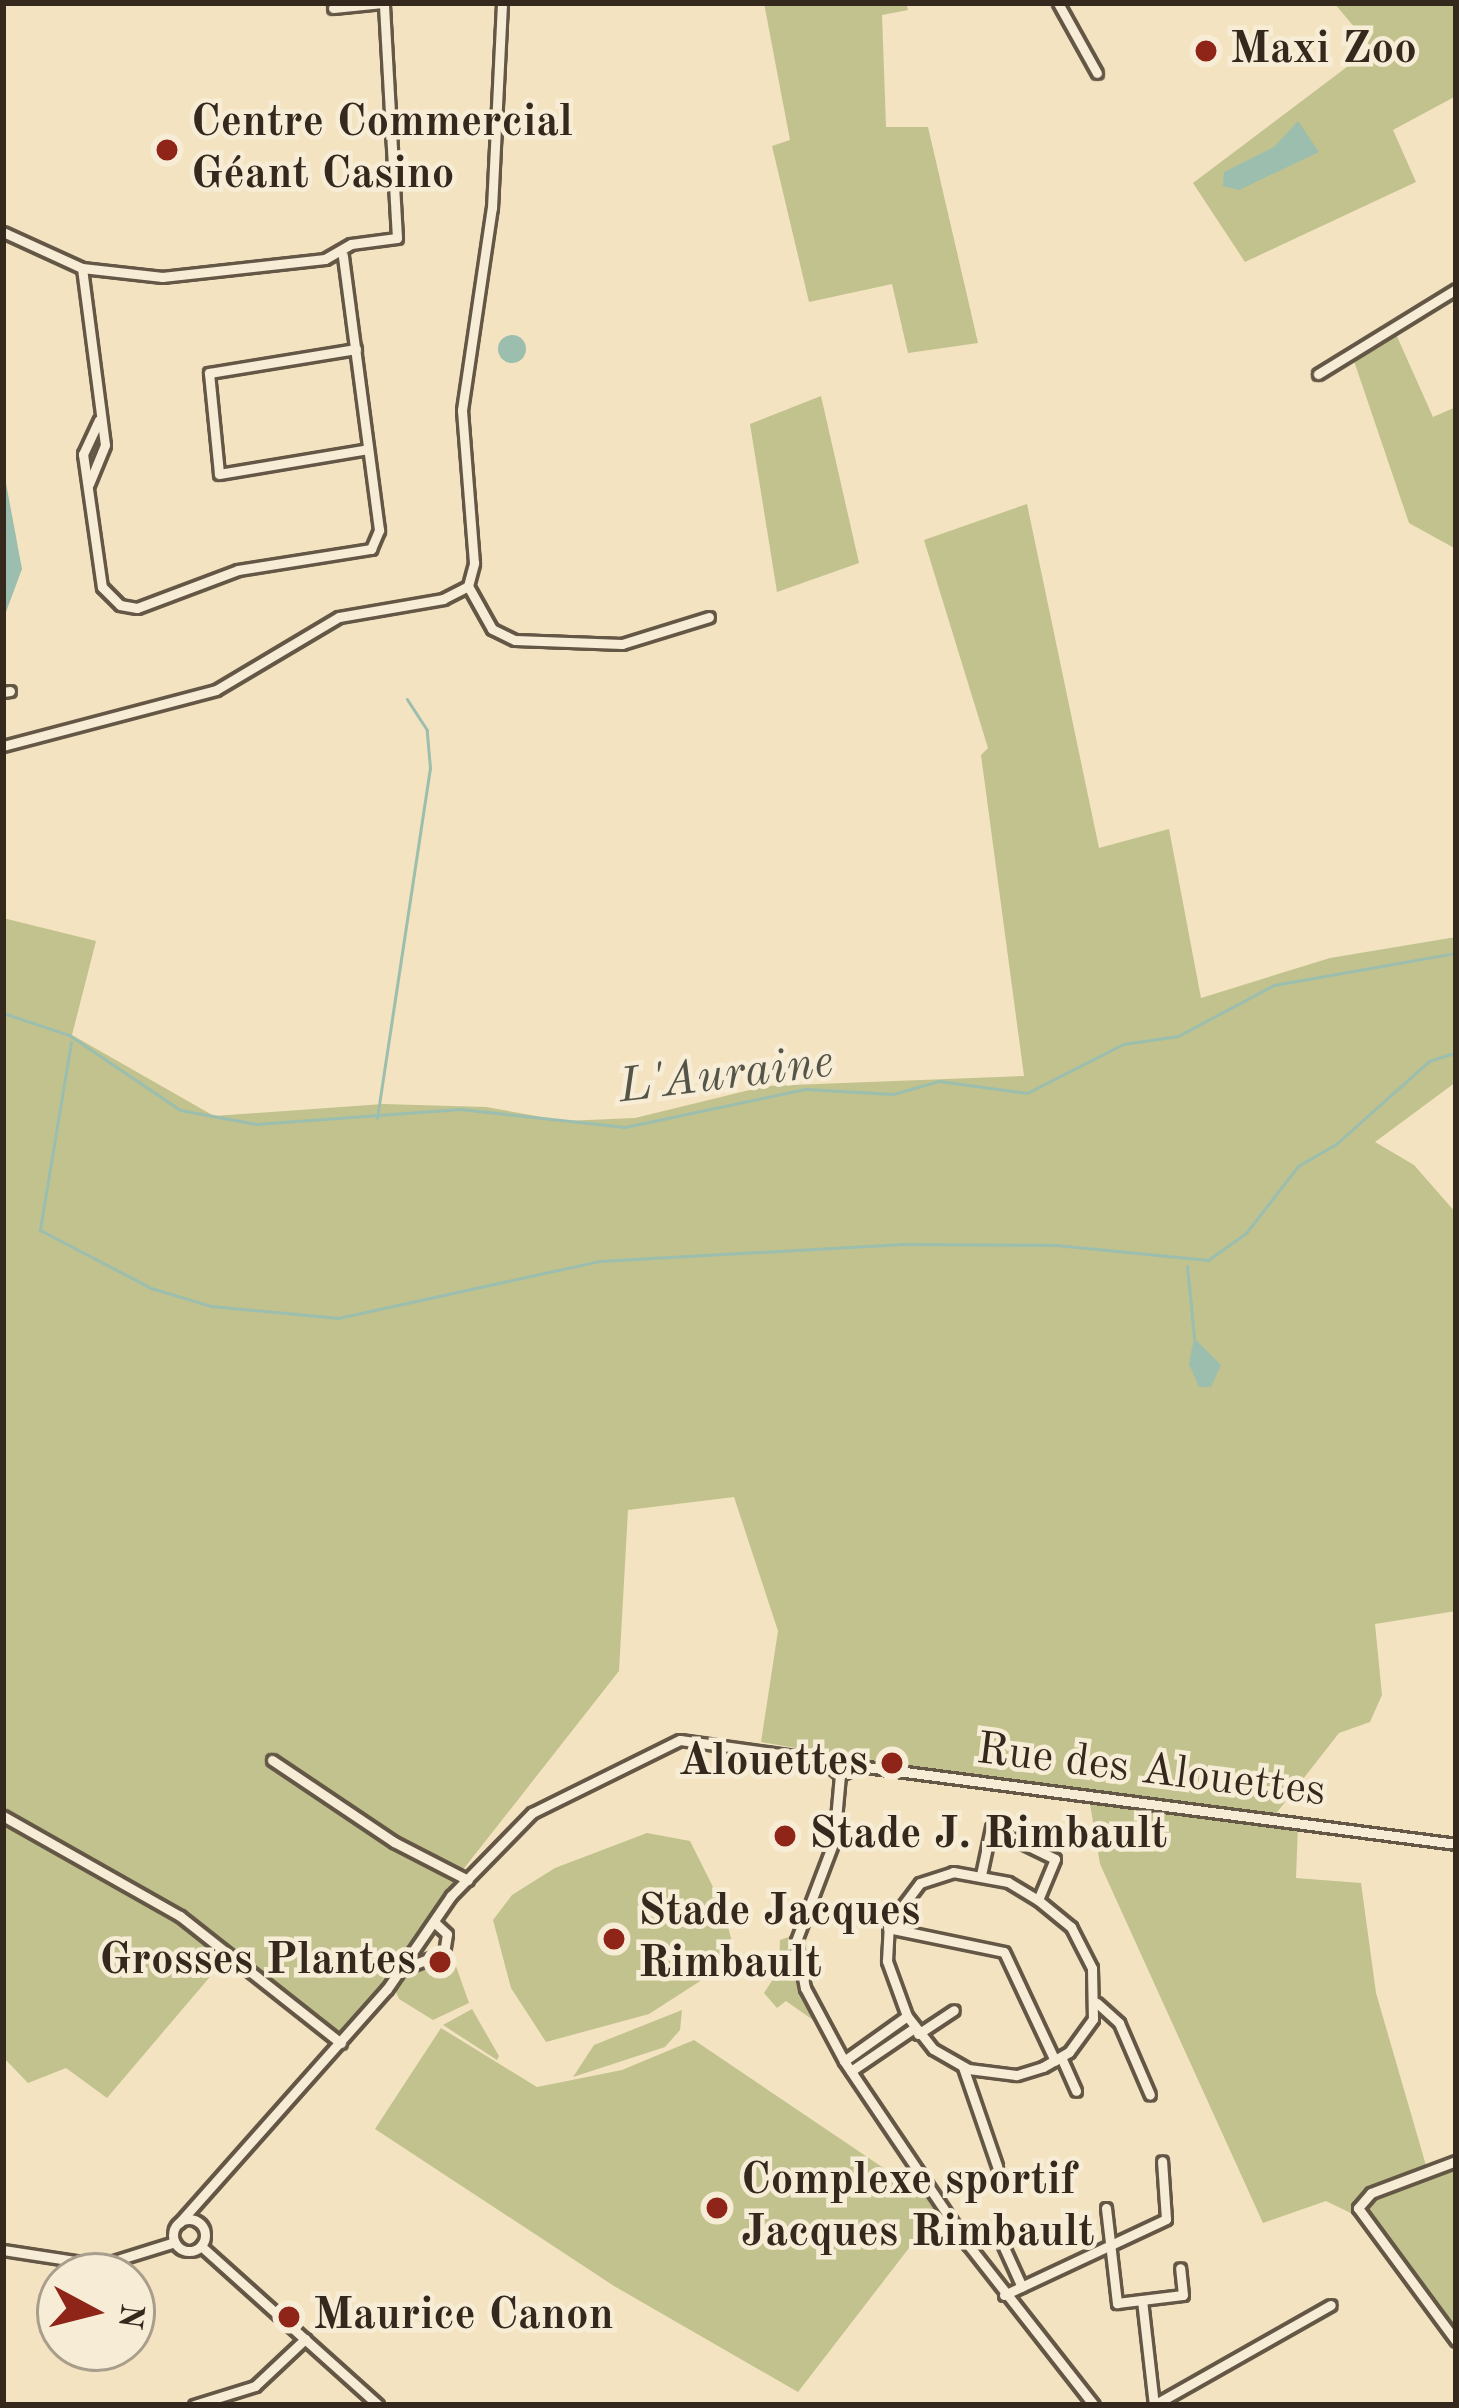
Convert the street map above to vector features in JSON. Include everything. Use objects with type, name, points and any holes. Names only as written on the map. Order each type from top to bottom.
[{"type":"street","points":[[99,420],[84,444],[102,587],[112,601],[137,608],[238,571],[371,549],[379,530],[343,255],[351,244],[397,238],[383,3],[333,8]]},
{"type":"street","points":[[502,3],[492,208],[462,410],[474,563],[468,586],[492,628],[515,640],[622,644],[709,617]]},
{"type":"street","points":[[1058,3],[1096,73]]},
{"type":"street","points":[[3,232],[82,268],[163,277],[343,255]]},
{"type":"street","points":[[82,268],[104,460],[89,484]]},
{"type":"street","points":[[1318,374],[1456,289]]},
{"type":"street","points":[[356,350],[209,373],[219,474],[368,449]]},
{"type":"street","points":[[3,746],[216,690],[339,616],[442,599],[468,586]]},
{"type":"street","points":[[176,2242],[179,2223],[196,2197],[341,2043],[468,1880],[532,1813],[680,1740],[824,1760],[840,1775],[834,1841],[795,1952],[805,1988],[844,2061],[968,2245],[1094,2405]]},
{"type":"street","points":[[272,1760],[394,1842],[468,1880]]},
{"type":"street","name":"Rue des Alouettes","points":[[840,1775],[859,1766],[1456,1844]]},
{"type":"street","points":[[3,1816],[180,1916],[341,2043]]},
{"type":"street","points":[[980,1875],[991,1828],[1055,1859],[1038,1900]]},
{"type":"street","points":[[1097,2003],[1085,2033],[1058,2059],[1016,2075],[963,2067],[916,2031],[907,2016],[886,1961],[888,1928],[920,1883],[952,1872],[980,1875],[1038,1900],[1082,1945],[1097,2003],[1119,2024],[1150,2095]]},
{"type":"street","points":[[402,1970],[444,1953],[447,1934],[435,1923]]},
{"type":"street","points":[[888,1928],[1004,1952],[1076,2091]]},
{"type":"street","points":[[851,2071],[954,2010]]},
{"type":"street","points":[[844,2061],[907,2016]]},
{"type":"street","points":[[963,2067],[997,2166]]},
{"type":"street","points":[[1004,2295],[1166,2219],[1162,2161]]},
{"type":"street","points":[[1456,2161],[1371,2193],[1358,2208],[1456,2341]]},
{"type":"street","points":[[196,2197],[195,2220],[205,2231],[201,2246]]},
{"type":"street","points":[[1106,2208],[1118,2303],[1183,2295],[1180,2268]]},
{"type":"street","points":[[179,2223],[195,2220]]},
{"type":"street","points":[[968,2245],[997,2232],[1022,2287]]},
{"type":"street","points":[[176,2242],[187,2251],[201,2246]]},
{"type":"street","points":[[3,2250],[101,2265],[176,2242]]},
{"type":"street","points":[[201,2246],[378,2405]]},
{"type":"street","points":[[1142,2300],[1154,2405],[1331,2305]]},
{"type":"street","points":[[194,2405],[255,2386],[305,2339]]},
{"type":"green space","points":[[764,3],[906,3],[908,10],[882,15],[886,127],[928,127],[978,343],[908,353],[892,284],[809,302],[772,146],[790,140]]},
{"type":"green space","points":[[1334,3],[1456,3],[1456,96],[1393,130],[1416,182],[1245,262],[1193,183],[1372,48]]},
{"type":"green space","points":[[1395,332],[1433,417],[1456,407],[1456,549],[1409,523],[1353,358]]},
{"type":"green space","points":[[821,396],[859,563],[777,592],[750,424]]},
{"type":"green space","points":[[1027,504],[1099,848],[1169,829],[1201,998],[1330,958],[1456,937],[1456,1082],[1375,1142],[1414,1165],[1456,1213],[1456,1611],[1375,1624],[1382,1695],[1370,1722],[1339,1733],[1271,1820],[1298,1824],[1296,1878],[1361,1883],[1376,1993],[1427,2169],[1456,2158],[1455,2333],[1363,2219],[1326,2201],[1263,2223],[1100,1864],[1089,1798],[761,1742],[778,1631],[734,1497],[628,1510],[619,1671],[451,1885],[351,2044],[231,1952],[107,2098],[66,2068],[28,2083],[3,2057],[3,918],[96,941],[72,1035],[214,1116],[383,1104],[486,1107],[564,1121],[635,1118],[766,1086],[1024,1076],[981,755],[988,748],[924,540]]},
{"type":"green space","name":"Stade Jacques Rimbault","points":[[647,1833],[690,1841],[723,1907],[736,1958],[649,2014],[546,2042],[511,1988],[493,1920],[512,1895],[555,1868]]},
{"type":"green space","points":[[789,1937],[813,2020],[786,2001],[777,2008],[764,1993],[779,1970],[780,1940]]},
{"type":"green space","points":[[451,1952],[469,2003],[433,2020],[399,1999],[395,1990],[407,1975],[443,1963]]},
{"type":"green space","points":[[472,2009],[499,2056],[497,2060],[443,2025]]},
{"type":"green space","points":[[682,2010],[680,2030],[665,2047],[573,2077],[594,2045]]},
{"type":"green space","name":"Complexe sportif Jacques Rimbault","points":[[441,2028],[537,2087],[622,2070],[694,2040],[925,2196],[936,2213],[798,2392],[614,2286],[375,2129]]},
{"type":"shaded area","points":[[1298,121],[1319,152],[1239,190],[1223,186],[1224,172],[1274,147]]},
{"type":"shaded area","points":[[512,335],[522,339],[526,349],[522,359],[512,363],[502,359],[498,349],[502,339]]},
{"type":"shaded area","points":[[3,467],[22,569],[3,620]]},
{"type":"shaded area","points":[[1194,1338],[1221,1365],[1211,1387],[1199,1387],[1189,1364]]},
{"type":"waterway","points":[[377,1118],[430,768],[427,730],[407,699]]},
{"type":"waterway","name":"L'Auraine","points":[[3,1013],[69,1035],[180,1110],[256,1124],[460,1109],[625,1127],[805,1089],[893,1094],[939,1081],[1027,1093],[1123,1044],[1178,1036],[1274,985],[1456,953]]},
{"type":"waterway","points":[[71,1042],[40,1230],[151,1288],[211,1306],[338,1318],[599,1261],[900,1244],[1056,1245],[1208,1260],[1246,1233],[1298,1166],[1336,1144],[1429,1061],[1456,1052]]},
{"type":"waterway","points":[[1187,1266],[1194,1338]]},
{"type":"place","name":"Maxi Zoo","points":[[1206,51]]},
{"type":"place","name":"Centre Commercial Géant Casino","points":[[167,150]]},
{"type":"place","name":"Alouettes","points":[[892,1763]]},
{"type":"place","name":"Stade J. Rimbault","points":[[785,1836]]},
{"type":"place","name":"Stade Jacques Rimbault","points":[[614,1939]]},
{"type":"place","name":"Grosses Plantes","points":[[440,1962]]},
{"type":"place","name":"Complexe sportif Jacques Rimbault","points":[[717,2208]]},
{"type":"place","name":"Maurice Canon","points":[[289,2317]]}]
